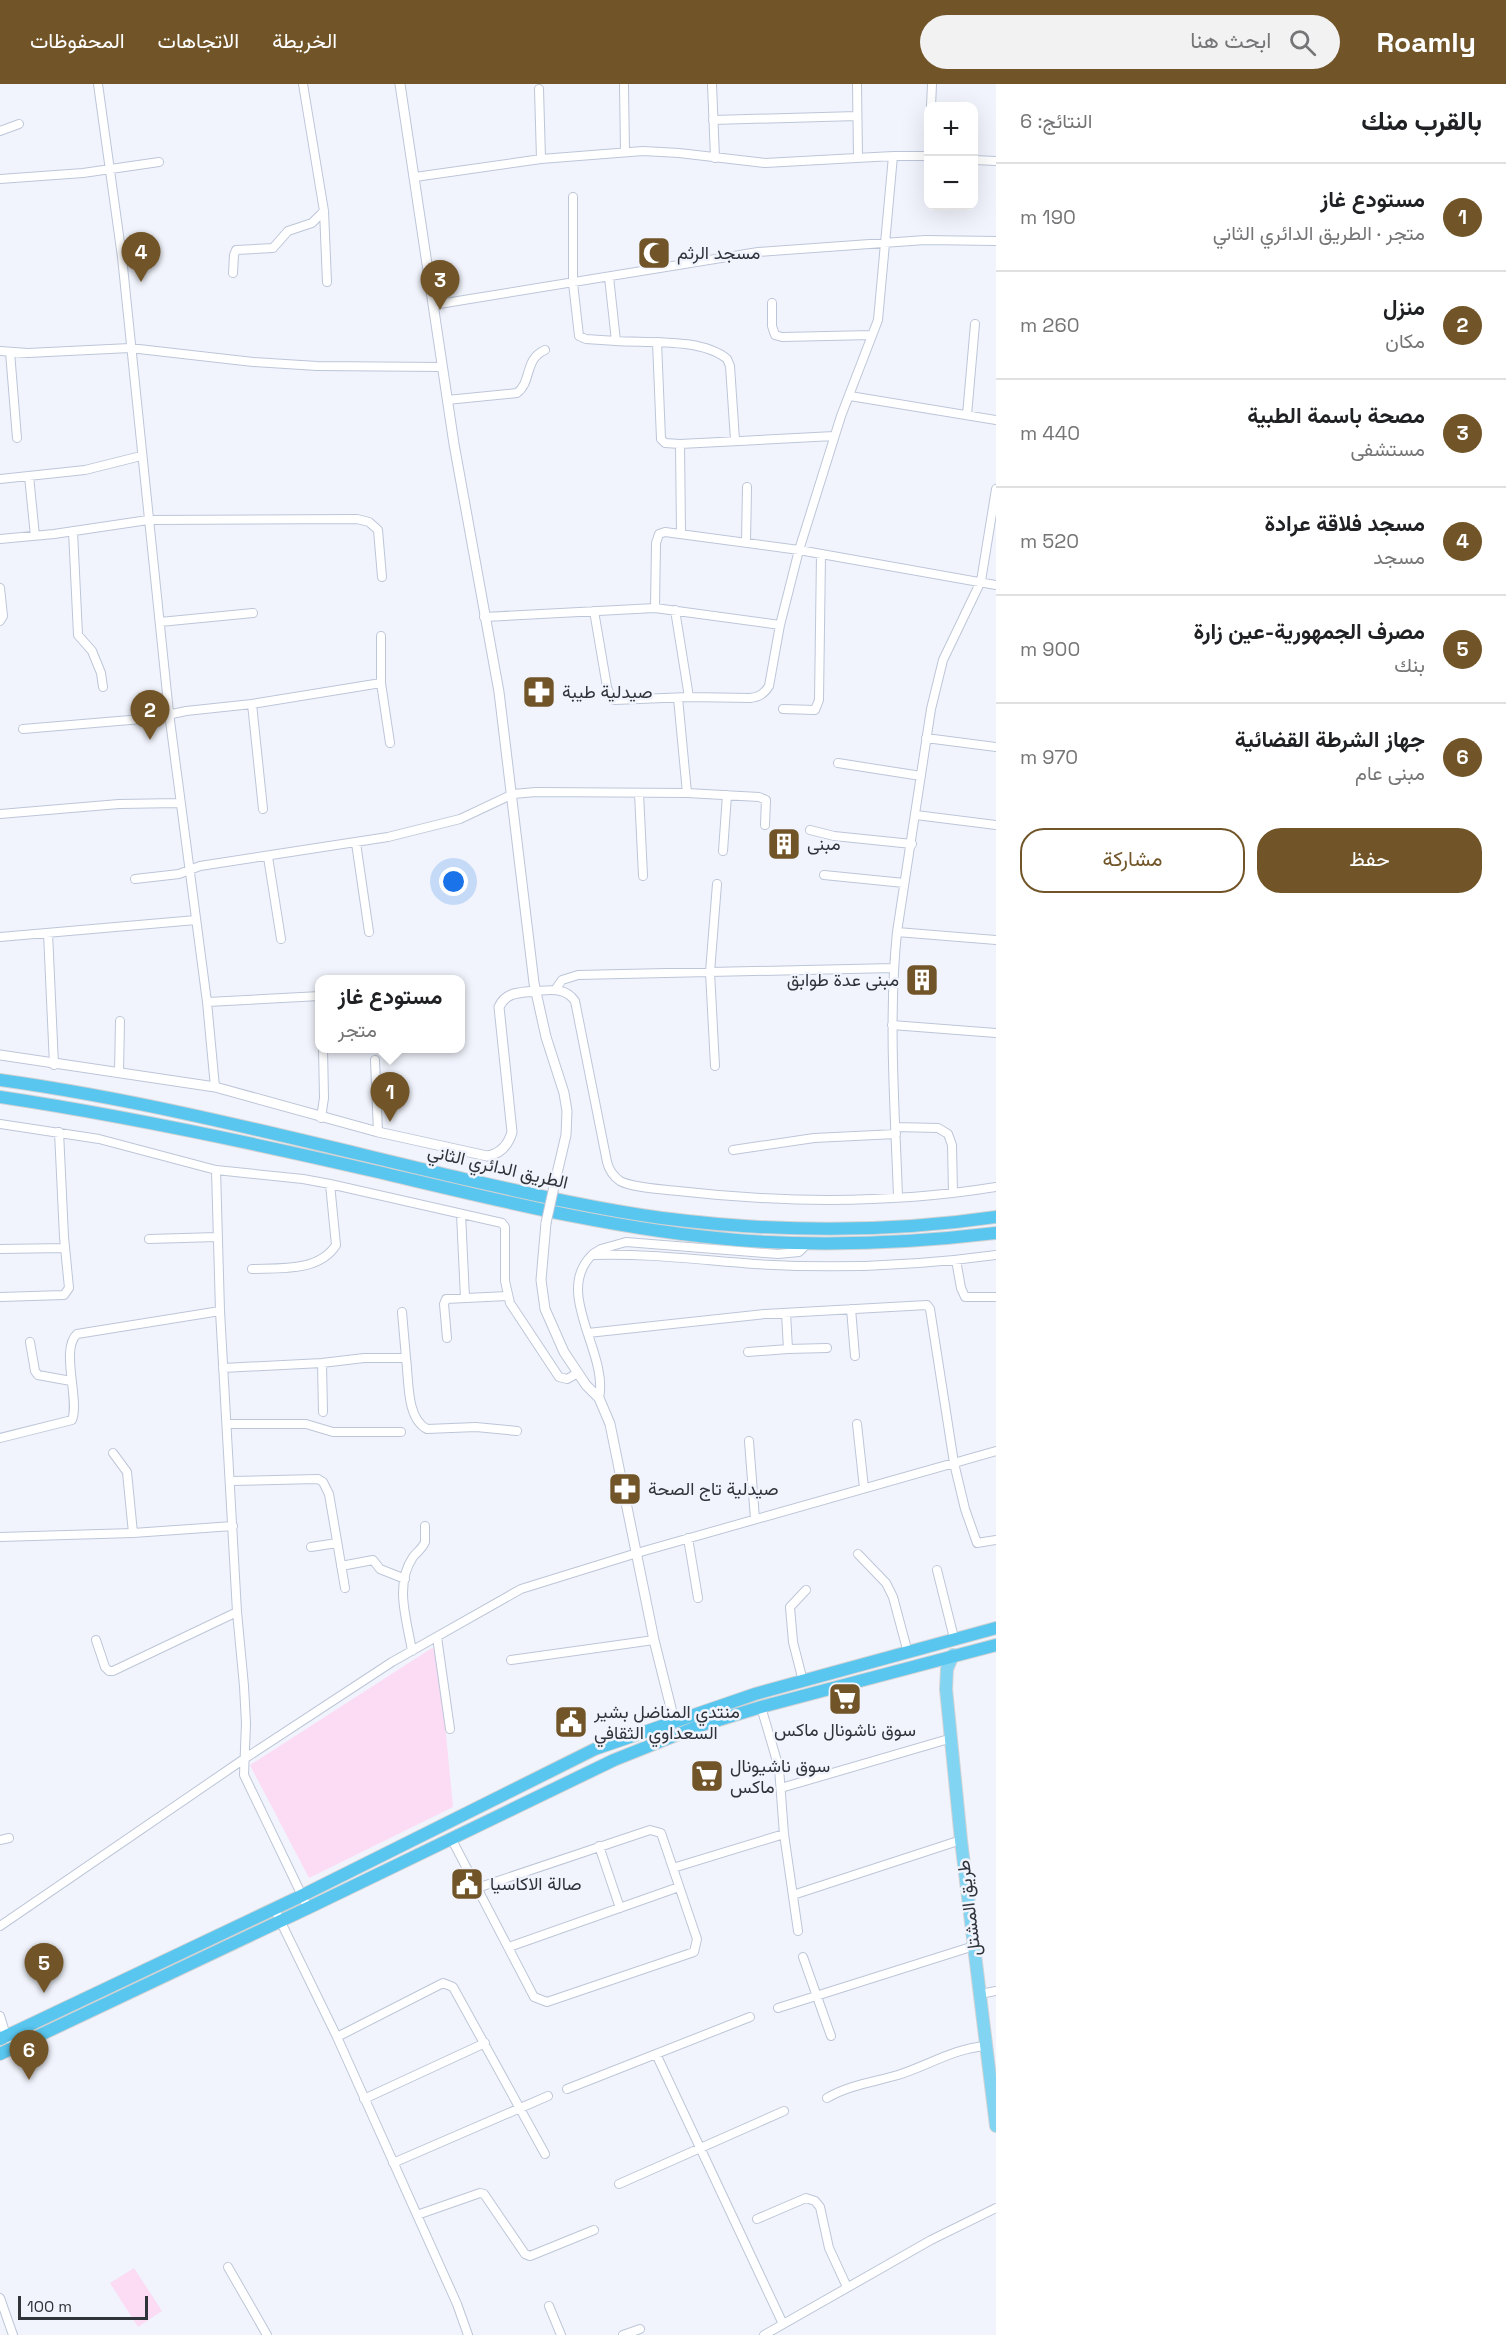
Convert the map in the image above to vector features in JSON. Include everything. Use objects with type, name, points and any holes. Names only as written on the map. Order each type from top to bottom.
[{"type":"highway","name":"الطريق الدائري الثاني","points":[[0,1080],[158,1108],[537,1195],[661,1218],[746,1226],[846,1228],[922,1225],[996,1217]]},
{"type":"highway","name":"الطريق الدائري الثاني","points":[[0,1097],[154,1123],[606,1224],[739,1240],[808,1243],[906,1241],[996,1233]]},
{"type":"highway","points":[[3,2037],[301,1896],[595,1749],[674,1720],[803,1681],[996,1628]]},
{"type":"highway","points":[[5,2052],[614,1760],[699,1726],[761,1707],[996,1645]]},
{"type":"highway","points":[[526,1782],[533,1798]]},
{"type":"main road","name":"طريق المشتل","points":[[953,1655],[947,1669],[946,1689],[961,1840],[996,2126]]},
{"type":"main road","name":"طريق المشتل","points":[[929,1662],[940,1673],[946,1689]]},
{"type":"street","points":[[99,84],[122,257],[179,803],[207,1002],[215,1087]]},
{"type":"street","points":[[303,84],[324,211],[327,282]]},
{"type":"street","points":[[400,84],[447,400],[499,692],[536,991],[546,1037],[564,1093],[567,1111],[566,1135],[546,1224],[541,1280],[544,1309],[555,1336],[586,1385],[599,1398],[610,1424],[654,1640],[674,1720]]},
{"type":"street","points":[[712,84],[715,158]]},
{"type":"street","points":[[857,84],[858,158]]},
{"type":"street","points":[[931,102],[932,84]]},
{"type":"street","points":[[624,86],[625,152]]},
{"type":"street","points":[[539,89],[541,159]]},
{"type":"street","points":[[713,120],[857,116]]},
{"type":"street","points":[[0,131],[19,124]]},
{"type":"street","points":[[415,177],[541,159],[657,150],[765,163],[924,156]]},
{"type":"street","points":[[594,611],[611,698],[620,701],[689,697],[750,698],[765,693],[769,686],[780,625],[799,550],[834,436],[872,336],[880,306],[893,156]]},
{"type":"street","points":[[978,159],[996,161]]},
{"type":"street","points":[[0,179],[60,176],[159,162]]},
{"type":"street","points":[[573,197],[573,283],[579,336],[586,339],[657,342],[711,350],[728,359],[735,440]]},
{"type":"street","points":[[233,273],[236,250],[273,248],[288,231],[312,223],[324,211]]},
{"type":"street","points":[[433,305],[609,277],[722,256],[925,240],[996,241]]},
{"type":"street","points":[[609,277],[616,340]]},
{"type":"street","points":[[772,303],[772,326],[775,335],[782,337],[872,336]]},
{"type":"street","points":[[967,415],[975,324]]},
{"type":"street","points":[[657,342],[661,438],[665,443],[834,436]]},
{"type":"street","points":[[0,351],[28,353],[130,348],[253,362],[317,366],[442,367]]},
{"type":"street","points":[[447,400],[517,393],[522,389],[534,356],[545,350]]},
{"type":"street","points":[[10,352],[17,438]]},
{"type":"street","points":[[850,396],[996,420]]},
{"type":"street","points":[[680,444],[681,533]]},
{"type":"street","points":[[0,479],[85,470],[141,456]]},
{"type":"street","points":[[29,476],[35,537]]},
{"type":"street","points":[[746,543],[747,488]]},
{"type":"street","points":[[898,1197],[892,1025],[893,968],[897,932],[931,709],[943,660],[981,581],[996,489]]},
{"type":"street","points":[[0,539],[35,537],[148,520],[357,519],[369,522],[378,530],[382,577]]},
{"type":"street","points":[[73,531],[78,635],[92,651],[101,673],[103,687]]},
{"type":"street","points":[[655,608],[657,538],[659,534],[665,532],[799,550],[996,585]]},
{"type":"street","points":[[783,709],[815,710],[819,700],[821,555]]},
{"type":"street","points":[[0,588],[3,616],[0,621]]},
{"type":"street","points":[[484,617],[655,608],[780,625]]},
{"type":"street","points":[[675,610],[689,697]]},
{"type":"street","points":[[160,622],[253,613]]},
{"type":"street","points":[[381,636],[381,683],[390,743]]},
{"type":"street","points":[[23,729],[148,719],[169,714],[252,705],[381,683]]},
{"type":"street","points":[[678,698],[687,794]]},
{"type":"street","points":[[252,705],[263,809]]},
{"type":"street","points":[[926,738],[996,747]]},
{"type":"street","points":[[838,763],[921,776]]},
{"type":"street","points":[[135,879],[179,874],[200,866],[356,843],[453,821],[513,794],[536,792],[727,795],[763,798],[766,804],[765,825]]},
{"type":"street","points":[[639,793],[643,876]]},
{"type":"street","points":[[723,851],[727,795]]},
{"type":"street","points":[[0,814],[109,805],[179,803]]},
{"type":"street","points":[[916,815],[996,825]]},
{"type":"street","points":[[810,831],[834,836],[912,844]]},
{"type":"street","points":[[356,843],[369,932]]},
{"type":"street","points":[[268,857],[281,939]]},
{"type":"street","points":[[824,875],[904,882]]},
{"type":"street","points":[[715,1066],[710,972],[717,884]]},
{"type":"street","points":[[0,937],[196,920]]},
{"type":"street","points":[[897,932],[996,940]]},
{"type":"street","points":[[48,933],[54,1065]]},
{"type":"street","points":[[555,990],[559,982],[569,976],[893,968]]},
{"type":"street","points":[[0,1055],[54,1065],[215,1087],[378,1132],[481,1156],[492,1155],[501,1150],[510,1138],[512,1127],[499,1007],[503,999],[510,994],[555,990],[569,994],[577,1006],[607,1162],[610,1172],[621,1181],[689,1192],[760,1198],[843,1200],[996,1187]]},
{"type":"street","points":[[207,1002],[315,996]]},
{"type":"street","points":[[119,1074],[120,1021]]},
{"type":"street","points":[[892,1025],[996,1033]]},
{"type":"street","points":[[321,1118],[324,1098],[322,1053]]},
{"type":"street","points":[[375,1060],[378,1132]]},
{"type":"street","points":[[0,1124],[121,1144],[216,1170],[293,1177],[330,1184],[503,1224],[507,1296],[517,1316],[559,1377],[567,1379],[578,1373]]},
{"type":"street","points":[[733,1150],[814,1138],[938,1128],[948,1134],[952,1141],[953,1192]]},
{"type":"street","points":[[0,1297],[66,1293],[69,1288],[59,1132]]},
{"type":"street","points":[[216,1170],[223,1368],[237,1611],[244,1686],[244,1780],[308,1908]]},
{"type":"street","points":[[252,1269],[302,1267],[322,1258],[334,1249],[336,1245],[330,1184]]},
{"type":"street","points":[[461,1214],[465,1298]]},
{"type":"street","points":[[149,1239],[217,1237]]},
{"type":"street","points":[[599,1398],[600,1373],[580,1311],[578,1283],[582,1268],[592,1255],[601,1249],[626,1242],[766,1255],[796,1252],[805,1248],[808,1243]]},
{"type":"street","points":[[0,1249],[65,1248]]},
{"type":"street","points":[[592,1255],[648,1254],[756,1264],[823,1266],[890,1265],[996,1255]]},
{"type":"street","points":[[956,1260],[964,1297],[996,1297]]},
{"type":"street","points":[[447,1338],[445,1301],[507,1296]]},
{"type":"street","points":[[588,1333],[786,1312],[929,1306],[954,1463],[976,1541],[981,1544],[996,1540]]},
{"type":"street","points":[[851,1309],[855,1356]]},
{"type":"street","points":[[0,1438],[72,1420],[74,1408],[71,1382],[71,1341],[77,1334],[220,1311]]},
{"type":"street","points":[[402,1312],[412,1406],[414,1416],[420,1425],[427,1429],[476,1427],[518,1431]]},
{"type":"street","points":[[786,1312],[788,1349]]},
{"type":"street","points":[[30,1342],[35,1371],[38,1375],[71,1382]]},
{"type":"street","points":[[748,1352],[826,1348]]},
{"type":"street","points":[[223,1368],[322,1363],[364,1358],[406,1359]]},
{"type":"street","points":[[322,1363],[323,1412]]},
{"type":"street","points":[[227,1424],[306,1424],[333,1432],[401,1432]]},
{"type":"street","points":[[857,1424],[864,1488]]},
{"type":"street","points":[[749,1441],[755,1519]]},
{"type":"street","points":[[0,1926],[244,1760],[412,1651],[521,1589],[688,1538],[996,1451]]},
{"type":"street","points":[[113,1453],[127,1472],[133,1533]]},
{"type":"street","points":[[230,1480],[318,1479],[323,1482],[329,1494],[345,1588]]},
{"type":"street","points":[[0,1537],[133,1533],[232,1526]]},
{"type":"street","points":[[412,1651],[402,1593],[414,1557],[425,1542],[425,1526]]},
{"type":"street","points":[[688,1538],[698,1598]]},
{"type":"street","points":[[311,1547],[337,1543]]},
{"type":"street","points":[[858,1554],[886,1583],[893,1597],[908,1653]]},
{"type":"street","points":[[341,1566],[374,1560],[380,1569],[405,1579]]},
{"type":"street","points":[[937,1570],[954,1638]]},
{"type":"street","points":[[803,1681],[793,1642],[790,1607],[806,1590]]},
{"type":"street","points":[[96,1640],[105,1667],[113,1671],[237,1611]]},
{"type":"street","points":[[437,1637],[450,1729]]},
{"type":"street","points":[[512,1660],[654,1640]]},
{"type":"street","points":[[761,1707],[779,1768],[784,1834],[798,1931]]},
{"type":"street","points":[[781,1788],[952,1738]]},
{"type":"street","points":[[451,1838],[477,1888],[534,1997],[547,2002],[694,1952],[697,1939],[661,1833],[656,1830],[599,1846],[477,1888]]},
{"type":"street","points":[[673,1868],[784,1834]]},
{"type":"street","points":[[793,1895],[961,1840]]},
{"type":"street","points":[[599,1846],[620,1908]]},
{"type":"street","points":[[508,1947],[678,1887]]},
{"type":"street","points":[[274,1908],[337,2037],[457,2304],[468,2335]]},
{"type":"street","points":[[778,2008],[974,1946]]},
{"type":"street","points":[[803,1957],[831,2036]]},
{"type":"street","points":[[337,2037],[443,1983],[453,1987],[545,2154]]},
{"type":"street","points":[[980,1994],[996,1991]]},
{"type":"street","points":[[0,2016],[5,2052]]},
{"type":"street","points":[[567,2089],[750,2017]]},
{"type":"street","points":[[364,2099],[485,2043]]},
{"type":"street","points":[[827,2098],[840,2090],[898,2075],[970,2047],[986,2046]]},
{"type":"street","points":[[656,2054],[783,2324]]},
{"type":"street","points":[[393,2163],[548,2096]]},
{"type":"street","points":[[619,2184],[784,2111]]},
{"type":"street","points":[[417,2215],[480,2193],[484,2194],[525,2254],[530,2256],[594,2230]]},
{"type":"street","points":[[757,2219],[806,2198],[815,2201],[820,2206],[829,2248],[847,2287]]},
{"type":"street","points":[[768,2334],[847,2287],[971,2219],[996,2208]]},
{"type":"street","points":[[228,2267],[267,2335]]},
{"type":"street","points":[[0,2298],[13,2335]]},
{"type":"street","points":[[549,2306],[561,2335]]},
{"type":"street","points":[[623,2335],[640,2329]]},
{"type":"shaded area","points":[[432,1648],[438,1652],[453,1807],[309,1878],[250,1765]]},
{"type":"shaded area","points":[[134,2268],[162,2311],[138,2327],[110,2283]]},
{"type":"place","name":"مسجد الرثم","points":[[654,253]]},
{"type":"place","name":"مسجد فلاقة عرادة","points":[[141,282]]},
{"type":"place","name":"مصحة باسمة الطبية","points":[[440,310]]},
{"type":"place","name":"صيدلية طيبة","points":[[539,692]]},
{"type":"place","name":"منزل","points":[[150,740]]},
{"type":"place","name":"مبنى","points":[[784,844]]},
{"type":"place","name":"مبنى عدة طوابق","points":[[922,980]]},
{"type":"place","name":"مستودع غاز","points":[[390,1122]]},
{"type":"place","name":"صيدلية تاج الصحة","points":[[625,1489]]},
{"type":"place","name":"سوق ناشونال ماكس","points":[[845,1699]]},
{"type":"place","name":"منتدي المناضل بشير السعداوي الثقافي","points":[[571,1722]]},
{"type":"place","name":"سوق ناشيونال ماكس","points":[[707,1776]]},
{"type":"place","name":"صالة الاكاسيا","points":[[467,1884]]},
{"type":"place","name":"مصرف الجمهورية-عين زارة","points":[[44,1993]]},
{"type":"place","name":"جهاز الشرطة القضائية","points":[[29,2080]]}]
